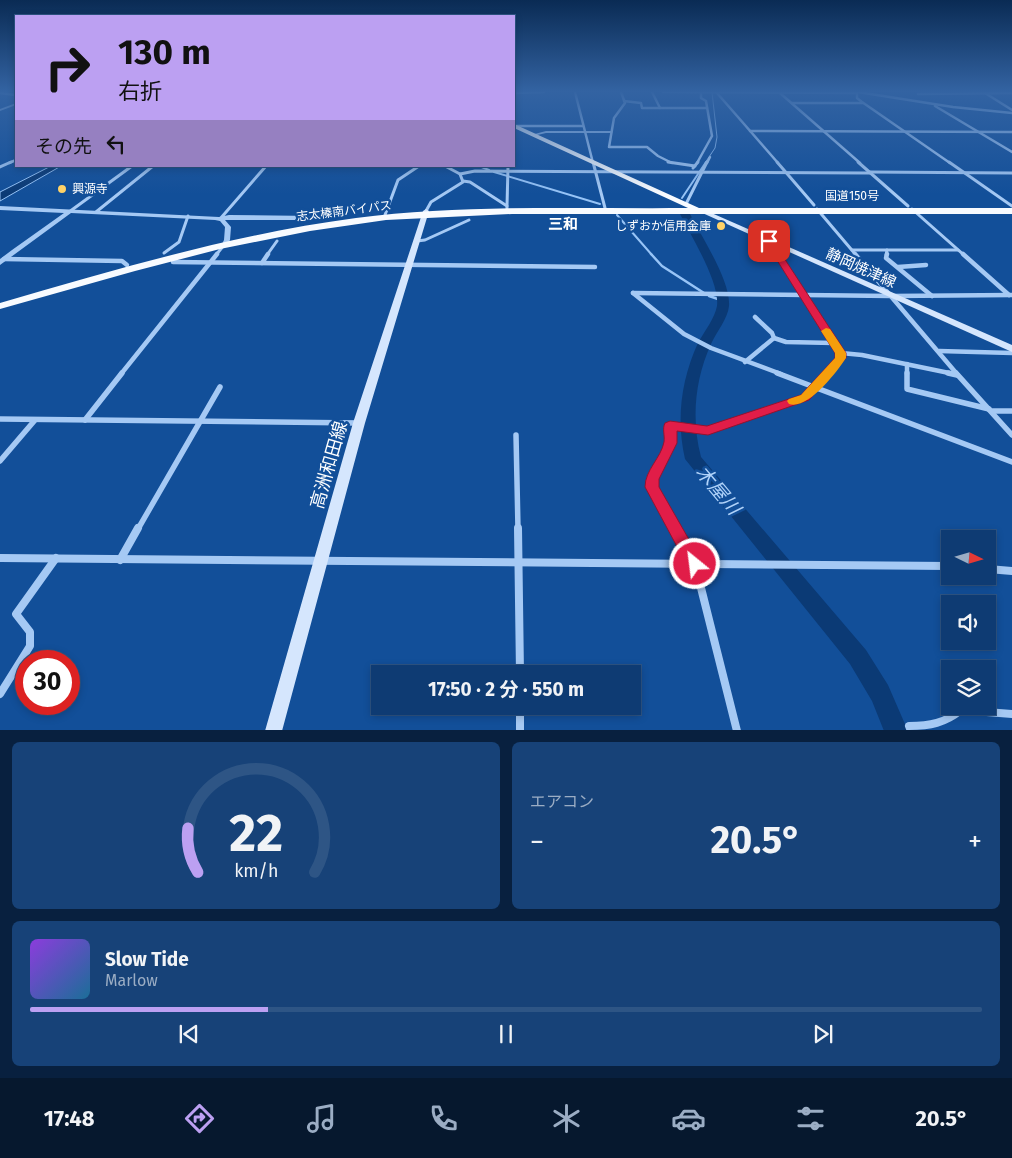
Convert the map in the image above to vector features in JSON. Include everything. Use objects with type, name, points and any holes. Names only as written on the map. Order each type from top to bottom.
[{"type":"highway","name":"国道150号","points":[[515,126],[693,207],[1012,208]]},
{"type":"highway","name":"志太榛南バイパス","points":[[0,300],[127,265],[304,224],[385,215],[507,208],[693,207]]},
{"type":"highway","name":"志太榛南バイパス","points":[[0,306],[226,242],[324,226],[426,213],[693,207]]},
{"type":"main road","name":"静岡焼津線","points":[[693,207],[1012,351]]},
{"type":"main road","name":"高洲和田線","points":[[273,730],[359,423],[426,213]]},
{"type":"street","points":[[583,126],[605,208]]},
{"type":"street","points":[[612,126],[608,147],[647,147],[659,159],[678,166],[695,166]]},
{"type":"street","points":[[691,172],[702,157],[712,136],[710,126]]},
{"type":"street","points":[[746,126],[958,375],[1012,435]]},
{"type":"street","points":[[818,126],[1011,296]]},
{"type":"street","points":[[897,126],[1012,208]]},
{"type":"street","points":[[968,126],[1012,152]]},
{"type":"street","points":[[750,131],[1012,132]]},
{"type":"street","points":[[533,135],[546,132],[611,132]]},
{"type":"street","points":[[693,207],[710,157]]},
{"type":"street","points":[[0,167],[15,160]]},
{"type":"street","points":[[2,261],[131,167]]},
{"type":"street","points":[[96,212],[152,167]]},
{"type":"street","points":[[220,219],[265,167]]},
{"type":"street","points":[[385,215],[398,180],[418,167]]},
{"type":"street","points":[[447,167],[460,174],[490,171],[1012,173]]},
{"type":"street","points":[[507,208],[508,167]]},
{"type":"street","points":[[460,174],[463,181]]},
{"type":"street","points":[[463,181],[470,182],[507,208]]},
{"type":"street","points":[[426,213],[431,202],[456,188],[463,181]]},
{"type":"street","points":[[0,208],[220,219],[229,217],[314,218]]},
{"type":"street","points":[[164,253],[178,242],[188,216]]},
{"type":"street","points":[[85,420],[226,242],[228,227],[220,219]]},
{"type":"street","points":[[416,241],[425,240],[468,220]]},
{"type":"street","points":[[262,263],[277,241]]},
{"type":"street","points":[[736,730],[695,564],[652,487],[652,479],[671,443],[670,426],[708,430],[805,397],[841,358],[841,353],[769,241]]},
{"type":"street","points":[[852,250],[958,250]]},
{"type":"street","points":[[887,250],[886,258],[932,296]]},
{"type":"street","points":[[2,261],[122,261],[127,265]]},
{"type":"street","points":[[173,262],[594,268]]},
{"type":"street","points":[[898,267],[926,265]]},
{"type":"street","points":[[1011,296],[633,293],[670,324],[711,348],[1012,462]]},
{"type":"street","points":[[755,317],[772,333],[774,338],[786,342],[834,343]]},
{"type":"street","points":[[745,362],[774,338]]},
{"type":"street","points":[[939,351],[1012,351]]},
{"type":"street","points":[[841,353],[862,355],[958,375]]},
{"type":"street","points":[[907,364],[907,390],[991,410],[1012,411]]},
{"type":"street","points":[[120,560],[220,387]]},
{"type":"street","points":[[0,419],[359,423]]},
{"type":"street","points":[[0,461],[35,420]]},
{"type":"street","points":[[516,435],[520,665]]},
{"type":"street","points":[[0,558],[941,566]]},
{"type":"street","points":[[0,694],[30,646],[30,632],[16,614],[56,558]]},
{"type":"street","points":[[996,570],[1012,571]]},
{"type":"street","points":[[911,730],[909,726],[933,726],[949,720],[961,710],[1012,714]]},
{"type":"street","points":[[520,715],[520,730]]},
{"type":"water","points":[[49,167],[59,167],[0,201],[0,192]]},
{"type":"waterway","name":"木屋川","points":[[705,163],[715,148],[717,137],[716,126]]},
{"type":"waterway","name":"木屋川","points":[[682,198],[706,162]]},
{"type":"waterway","points":[[482,167],[489,170]]},
{"type":"waterway","points":[[494,172],[600,204]]},
{"type":"waterway","name":"木屋川","points":[[685,214],[715,273],[723,307],[701,352],[690,391],[688,433],[693,459],[858,657],[880,693],[896,730]]},
{"type":"waterway","points":[[617,215],[652,255]]},
{"type":"waterway","points":[[651,254],[662,266],[704,293]]},
{"type":"waterway","points":[[709,296],[724,301]]},
{"type":"slow traffic","points":[[793,401],[805,397],[841,358],[841,353],[826,331]]},
{"type":"place","name":"興源寺","points":[[62,189]]},
{"type":"place","name":"しずおか信用金庫","points":[[721,226]]},
{"type":"district","name":"三和","points":[[563,224]]},
{"type":"route","points":[[695,564],[652,487],[652,479],[671,443],[670,426],[708,430],[805,397],[841,358],[841,353],[769,241]]}]
